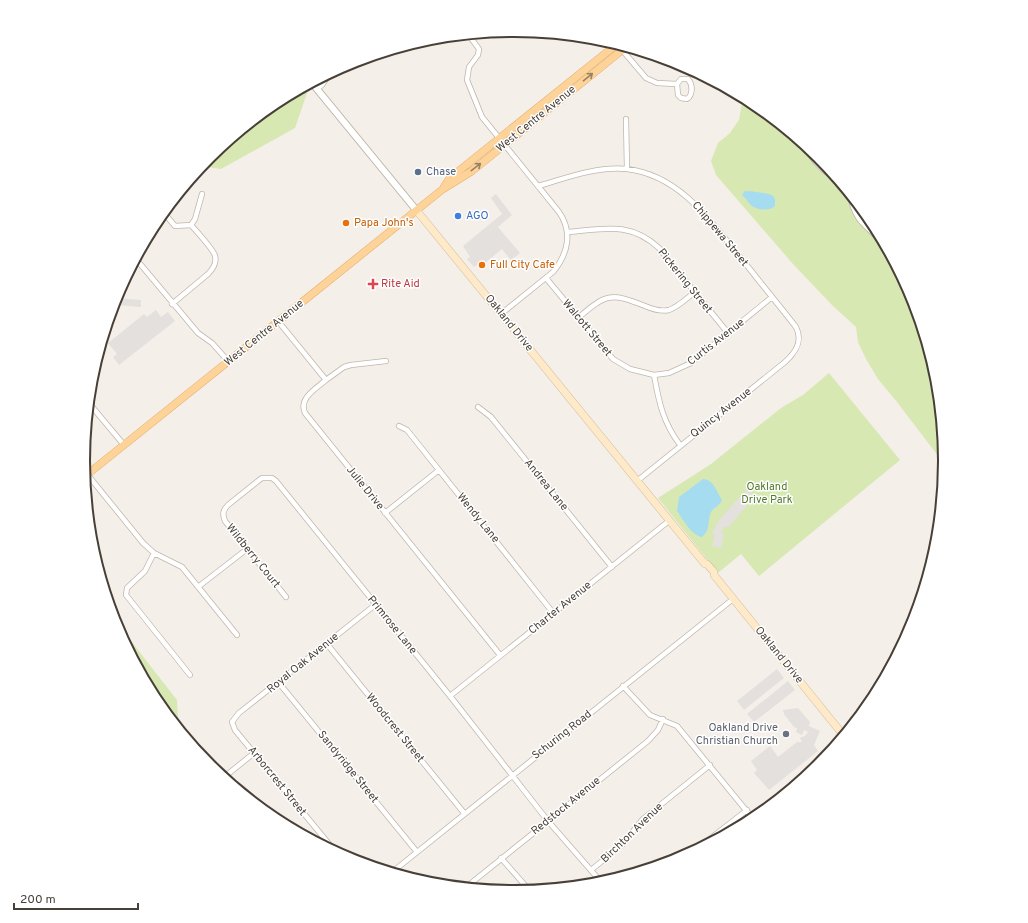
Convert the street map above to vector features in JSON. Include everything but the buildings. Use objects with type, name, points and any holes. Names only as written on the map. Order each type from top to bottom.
[{"type":"main road","name":"West Centre Avenue","points":[[90,472],[443,189],[472,171],[502,142],[618,50]]},
{"type":"main road","name":"Oakland Drive","points":[[417,211],[705,564],[708,564],[714,572],[714,575],[841,732]]},
{"type":"street","points":[[472,40],[479,49],[478,55],[469,67],[467,80],[482,117],[563,218],[568,232],[566,249],[563,258],[556,269],[501,314]]},
{"type":"street","points":[[625,52],[646,78],[657,83],[677,84],[682,79],[688,79],[692,94],[690,97],[687,99],[680,98],[677,84]]},
{"type":"street","points":[[317,89],[324,82]]},
{"type":"street","name":"Oakland Drive","points":[[317,89],[417,211]]},
{"type":"street","points":[[626,119],[627,169]]},
{"type":"street","name":"Chippewa Street","points":[[538,186],[597,170],[627,169],[642,172],[660,179],[680,191],[707,216],[796,327],[799,342]]},
{"type":"street","points":[[191,225],[195,219],[202,194]]},
{"type":"street","points":[[852,205],[858,219],[871,232]]},
{"type":"street","points":[[167,217],[175,226],[191,225]]},
{"type":"street","points":[[172,304],[212,270],[215,261],[215,254],[191,225]]},
{"type":"street","name":"Pickering Street","points":[[568,232],[614,229],[630,230],[649,240],[659,248],[728,333]]},
{"type":"street","points":[[139,263],[172,304],[198,333],[212,343],[228,362]]},
{"type":"street","name":"Walcott Street","points":[[546,278],[606,352],[620,364],[641,373],[654,375]]},
{"type":"street","points":[[578,318],[598,301],[605,298],[614,296],[625,298],[651,309],[668,310],[695,292]]},
{"type":"street","name":"Curtis Avenue","points":[[654,375],[669,373],[691,363],[772,297]]},
{"type":"street","points":[[278,321],[326,380],[344,367],[386,361]]},
{"type":"street","name":"Quincy Avenue","points":[[637,481],[785,362],[795,352],[799,342]]},
{"type":"street","points":[[654,375],[658,400],[667,425],[680,445]]},
{"type":"street","name":"Julie Drive","points":[[326,380],[307,397],[303,403],[303,410],[500,656]]},
{"type":"street","name":"Andrea Lane","points":[[478,406],[491,417],[612,567]]},
{"type":"street","points":[[93,408],[124,445]]},
{"type":"street","name":"Wendy Lane","points":[[399,426],[407,430],[554,614]]},
{"type":"street","points":[[385,513],[439,470]]},
{"type":"street","name":"Primrose Lane","points":[[223,513],[228,505],[262,478],[269,478],[276,481],[450,696],[548,821],[597,878]]},
{"type":"street","points":[[90,480],[143,543],[154,553],[182,567],[237,635]]},
{"type":"street","name":"Wildberry Court","points":[[223,513],[225,521],[286,597]]},
{"type":"street","name":"Charter Avenue","points":[[450,696],[670,520]]},
{"type":"street","points":[[198,587],[247,549]]},
{"type":"street","points":[[154,553],[145,571],[127,588],[126,595],[190,675]]},
{"type":"street","name":"Schuring Road","points":[[396,869],[464,813],[733,599]]},
{"type":"street","name":"Royal Oak Avenue","points":[[232,722],[239,713],[279,683],[375,605]]},
{"type":"street","name":"Woodcrest Street","points":[[326,644],[464,813]]},
{"type":"street","name":"Sandyridge Street","points":[[279,683],[418,852]]},
{"type":"street","points":[[623,686],[650,715],[663,719],[677,726],[749,814]]},
{"type":"street","name":"Redstock Avenue","points":[[471,883],[651,738],[658,730],[663,719]]},
{"type":"street","name":"Arborcrest Street","points":[[232,722],[235,730],[328,843]]},
{"type":"street","points":[[227,775],[254,753]]},
{"type":"street","name":"Birchton Avenue","points":[[591,870],[622,846],[643,819],[710,765]]},
{"type":"street","points":[[715,835],[746,810]]},
{"type":"street","points":[[501,858],[525,886]]},
{"type":"green space","points":[[306,92],[307,93],[295,128],[221,169],[208,167],[234,142],[256,125]]},
{"type":"green space","points":[[742,104],[794,142],[814,161],[851,203],[882,249],[906,299],[924,352],[935,406],[938,434],[938,456],[878,379],[858,342],[856,327],[832,305],[793,264],[716,175],[711,161],[718,143],[730,133],[739,120]]},
{"type":"green space","name":"Oakland Drive Park","points":[[829,373],[900,460],[759,576],[741,554],[718,573],[658,498],[711,464],[781,408],[803,395]]},
{"type":"green space","points":[[128,637],[177,700],[178,720],[146,674]]},
{"type":"shaded area","points":[[496,194],[512,215],[498,227],[520,253],[511,260],[502,249],[479,268],[476,265],[474,267],[467,259],[470,257],[463,246],[502,214],[491,198]]},
{"type":"shaded area","points":[[122,298],[141,300],[141,307],[120,305]]},
{"type":"shaded area","points":[[156,310],[161,317],[168,312],[175,321],[119,365],[113,357],[117,354],[108,343],[144,314],[147,317]]},
{"type":"shaded area","points":[[747,489],[756,498],[743,510],[728,528],[725,526],[722,530],[721,533],[724,534],[721,548],[712,546],[715,535],[712,533],[719,520]]},
{"type":"shaded area","points":[[777,669],[784,678],[744,710],[737,701]]},
{"type":"shaded area","points":[[788,681],[795,690],[754,722],[747,714]]},
{"type":"shaded area","points":[[798,708],[810,722],[809,726],[820,731],[814,745],[818,751],[769,790],[754,773],[757,770],[751,761],[770,746],[778,757],[797,742],[802,742],[800,738],[805,736],[808,732],[804,730],[802,735],[796,732],[797,728],[794,727],[784,714],[783,710]]},
{"type":"water","points":[[745,191],[772,195],[775,199],[775,206],[765,210],[754,207],[742,195]]},
{"type":"water","points":[[703,479],[710,481],[722,500],[720,504],[711,512],[707,531],[702,537],[698,536],[691,530],[677,511],[679,497]]},
{"type":"place","name":"Chase","points":[[418,172]]},
{"type":"place","name":"AGO","points":[[458,216]]},
{"type":"place","name":"Papa John's","points":[[346,223]]},
{"type":"place","name":"Full City Cafe","points":[[482,265]]},
{"type":"place","name":"Rite Aid","points":[[373,284]]},
{"type":"place","name":"Oakland Drive Christian Church","points":[[786,734]]}]
